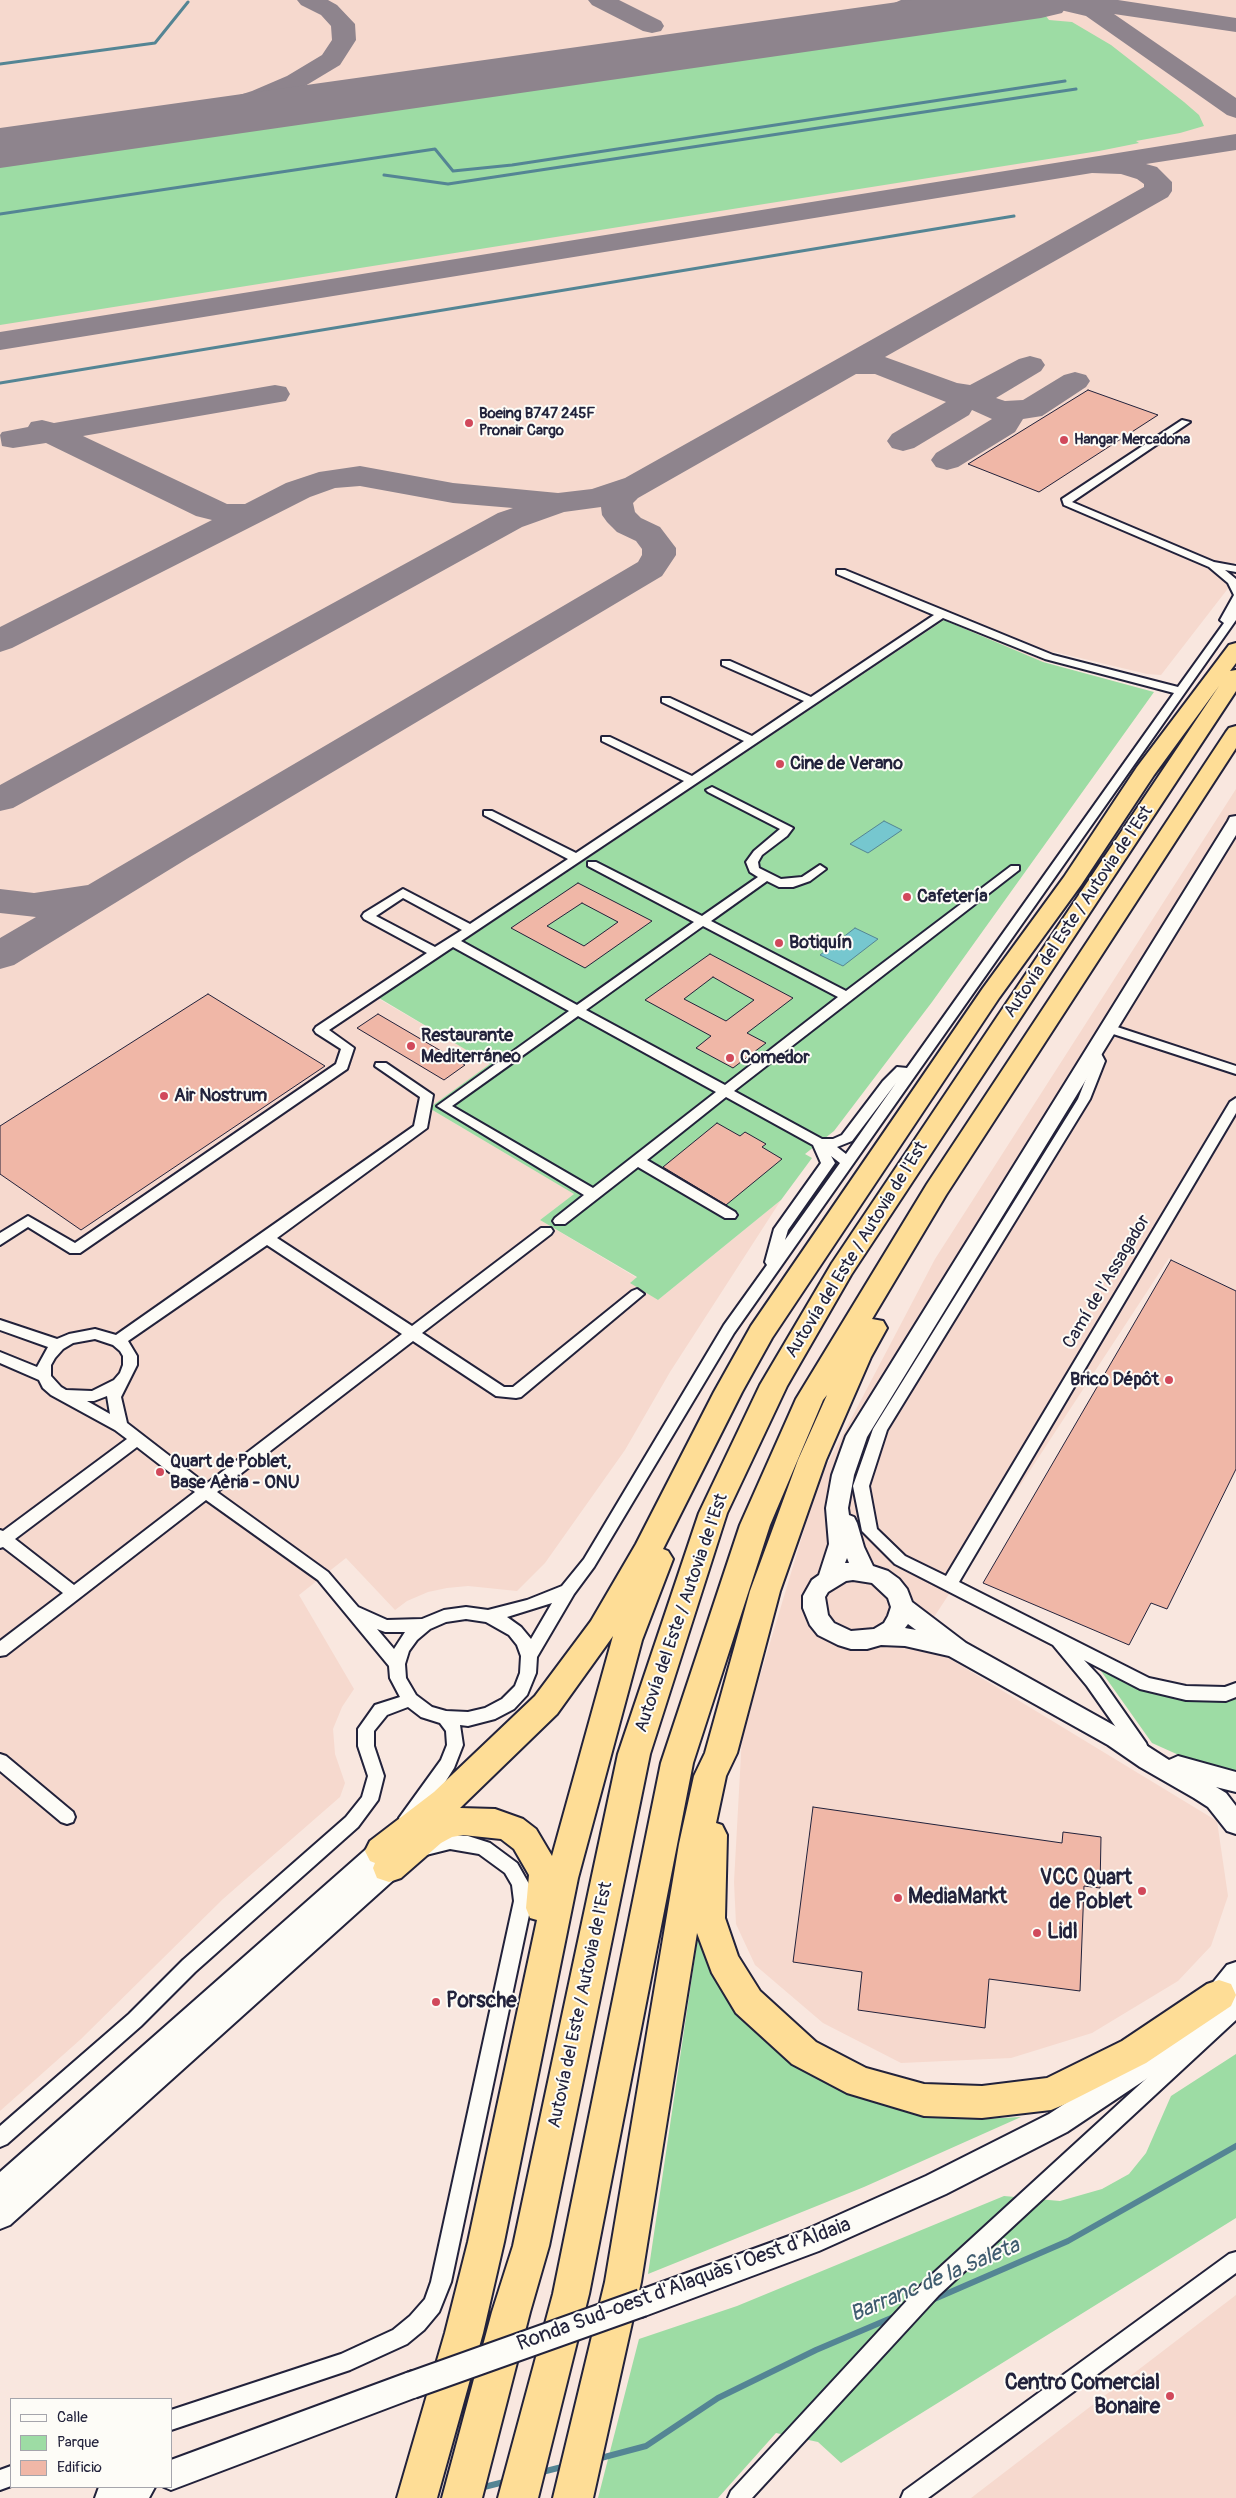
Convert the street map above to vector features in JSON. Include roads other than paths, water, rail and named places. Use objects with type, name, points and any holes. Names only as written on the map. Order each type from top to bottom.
[{"type":"highway","points":[[385,1859],[546,1704],[602,1629],[648,1550],[761,1333],[991,993],[1072,880],[1223,648]]},
{"type":"highway","name":"Autovía del Este / Autovia de l'Est","points":[[462,2498],[511,2312],[531,2246],[634,1754],[713,1513],[774,1385],[841,1270],[1236,676]]},
{"type":"highway","name":"Autovía del Este / Autovia de l'Est","points":[[518,2498],[571,2294],[677,1763],[755,1525],[810,1399],[936,1190],[989,1112],[1236,732]]},
{"type":"highway","points":[[572,2498],[633,2292],[695,1844],[710,1776],[721,1753],[765,1591],[812,1460],[856,1357],[897,1285],[955,1193],[989,1112]]},
{"type":"highway","points":[[417,2498],[464,2333],[511,2128],[562,1878],[601,1731],[627,1640],[698,1453]]},
{"type":"highway","points":[[721,1753],[721,1778],[710,1845],[708,1918],[724,1962],[748,2002],[804,2053],[859,2082],[924,2100],[982,2102],[1051,2094],[1134,2052],[1232,1996]]},
{"type":"highway","points":[[385,1859],[446,1825],[463,1821],[495,1823],[512,1829],[525,1839],[540,1863],[546,1892],[507,2086],[511,2128]]},
{"type":"street","points":[[1185,422],[1067,499],[1067,503],[1212,564],[1231,569],[1236,575]]},
{"type":"street","points":[[1212,564],[1233,582],[1236,592]]},
{"type":"street","points":[[841,572],[1049,657],[1181,691]]},
{"type":"street","points":[[1223,648],[1236,598]]},
{"type":"street","points":[[528,1656],[568,1590],[589,1563],[729,1329],[1181,691],[1223,648],[1236,613]]},
{"type":"street","points":[[0,1240],[28,1221],[75,1250],[342,1066],[348,1048],[320,1030],[942,614]]},
{"type":"street","points":[[726,663],[812,701]]},
{"type":"street","points":[[666,700],[753,741]]},
{"type":"street","points":[[606,739],[693,781]]},
{"type":"street","points":[[712,790],[787,828],[783,834],[758,853],[752,862],[754,870],[779,883],[793,883],[806,879],[820,869]]},
{"type":"street","points":[[488,813],[578,859]]},
{"type":"street","points":[[830,1578],[840,1544],[837,1508],[842,1475],[857,1436],[1236,821]]},
{"type":"street","points":[[592,864],[847,996]]},
{"type":"street","points":[[560,1222],[847,996],[1016,868]]},
{"type":"street","points":[[594,1195],[443,1106],[765,877]]},
{"type":"street","points":[[436,953],[368,916],[403,893],[472,930]]},
{"type":"street","points":[[454,942],[834,1151],[846,1162]]},
{"type":"street","points":[[1108,1028],[1236,1070]]},
{"type":"street","points":[[819,1143],[835,1143],[848,1138],[888,1084],[932,1040]]},
{"type":"street","points":[[1094,1052],[1099,1061],[1084,1099],[880,1429],[860,1486],[870,1531],[900,1560],[1057,1641],[1146,1684],[1186,1694],[1231,1692]]},
{"type":"street","points":[[118,1341],[420,1128],[427,1095],[381,1066]]},
{"type":"street","name":"Camí de l'Assagador","points":[[949,1585],[1236,1102]]},
{"type":"street","points":[[772,1266],[775,1246],[781,1229],[828,1163],[819,1143]]},
{"type":"street","points":[[637,1160],[730,1215]]},
{"type":"street","points":[[0,1650],[546,1231]]},
{"type":"street","points":[[266,1238],[501,1392],[516,1393],[637,1294]]},
{"type":"street","points":[[0,1325],[58,1346]]},
{"type":"street","points":[[120,1426],[114,1397],[130,1365],[130,1356],[125,1347],[118,1341],[95,1334],[69,1339],[58,1346],[46,1360],[44,1376],[48,1384],[56,1391],[120,1426],[205,1491],[323,1576],[397,1664]]},
{"type":"street","points":[[0,1357],[44,1376]]},
{"type":"street","points":[[66,1395],[94,1396],[108,1391],[119,1384]]},
{"type":"street","points":[[73,1593],[1,1539],[138,1439]]},
{"type":"street","points":[[842,1475],[846,1520],[853,1547],[866,1572]]},
{"type":"street","points":[[866,1572],[880,1577],[891,1585],[899,1595],[902,1607],[900,1618],[892,1629],[881,1636],[867,1640],[851,1640],[838,1636],[826,1629],[818,1619],[814,1608],[814,1596],[820,1586],[840,1573],[866,1572]]},
{"type":"street","points":[[488,1616],[530,1605],[568,1590]]},
{"type":"street","points":[[902,1607],[958,1650],[1116,1738],[1148,1760],[1217,1800],[1236,1824]]},
{"type":"street","points":[[355,1612],[385,1626],[424,1624],[444,1616],[466,1613],[488,1616],[502,1622],[515,1631],[524,1642],[528,1656],[528,1673],[521,1690],[508,1704],[482,1716],[468,1719],[446,1718],[427,1712],[410,1700],[398,1678],[397,1664],[402,1649],[411,1636],[424,1624]]},
{"type":"street","points":[[881,1636],[905,1637],[958,1650]]},
{"type":"street","points":[[1057,1641],[1093,1681],[1140,1748]]},
{"type":"street","points":[[0,2138],[135,2020],[189,1966],[352,1822],[370,1800],[376,1776],[366,1746],[366,1729],[381,1710],[410,1700]]},
{"type":"street","points":[[0,2216],[385,1859],[448,1763],[455,1745],[454,1730],[446,1718]]},
{"type":"street","points":[[1116,1738],[1181,1768],[1236,1782]]},
{"type":"street","points":[[0,1761],[67,1817]]},
{"type":"street","points":[[0,2190],[385,1859],[434,1845],[450,1842],[468,1843],[484,1848],[512,1868],[520,1884],[523,1901],[521,1918],[441,2282],[432,2305],[426,2314],[400,2337],[343,2363],[172,2420]]},
{"type":"street","points":[[738,2498],[932,2288],[1094,2141],[1232,1996]]},
{"type":"street","name":"Ronda Sud-oest d'Alaquàs i Oest d'Aldaia","points":[[172,2475],[412,2385],[633,2292],[810,2242],[944,2181],[1058,2123],[1173,2046],[1232,1996]]},
{"type":"street","points":[[911,2498],[1236,2261]]},
{"type":"street","points":[[110,2498],[137,2488]]},
{"type":"water","points":[[884,821],[902,830],[868,853],[850,844]]},
{"type":"water","points":[[855,928],[878,939],[843,966],[820,955]]},
{"type":"waterway","points":[[0,64],[155,43],[188,2]]},
{"type":"waterway","points":[[0,214],[435,149],[453,171],[512,165],[1065,81]]},
{"type":"waterway","points":[[384,175],[448,184],[1076,89]]},
{"type":"waterway","points":[[0,383],[1014,216]]},
{"type":"waterway","name":"Barranc de la Saleta","points":[[932,2300],[1068,2241],[1236,2146]]},
{"type":"waterway","name":"Barranc de la Saleta","points":[[597,2459],[646,2446],[718,2398],[816,2350],[896,2316]]},
{"type":"waterway","points":[[538,2473],[566,2466]]},
{"type":"waterway","points":[[480,2488],[508,2481]]},
{"type":"place","name":"Boeing B747 245F Pronair Cargo","points":[[469,423]]},
{"type":"place","name":"Hangar Mercadona","points":[[1064,440]]},
{"type":"place","name":"Cine de Verano","points":[[780,764]]},
{"type":"place","name":"Cafetería","points":[[907,897]]},
{"type":"place","name":"Botiquín","points":[[779,943]]},
{"type":"place","name":"Restaurante Mediterráneo","points":[[411,1046]]},
{"type":"place","name":"Comedor","points":[[730,1058]]},
{"type":"place","name":"Air Nostrum","points":[[164,1096]]},
{"type":"place","name":"Brico Dépôt","points":[[1169,1380]]},
{"type":"place","name":"Quart de Poblet, Base Aèria - ONU","points":[[160,1472]]},
{"type":"place","name":"VCC Quart de Poblet","points":[[1142,1891]]},
{"type":"place","name":"MediaMarkt","points":[[898,1898]]},
{"type":"place","name":"Lidl","points":[[1037,1933]]},
{"type":"place","name":"Porsche","points":[[436,2002]]},
{"type":"place","name":"Centro Comercial Bonaire","points":[[1170,2396]]}]
